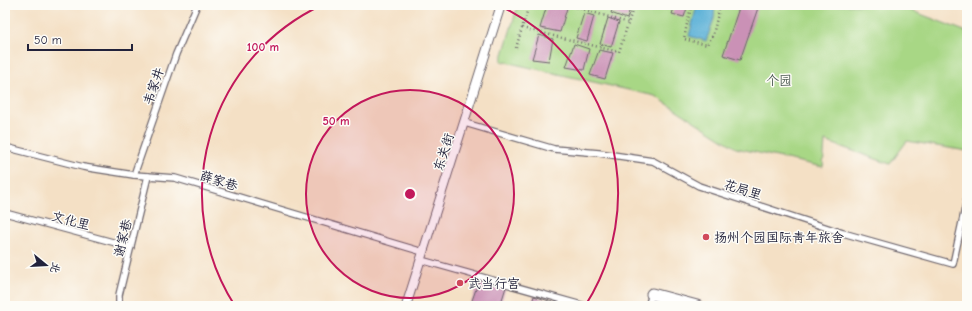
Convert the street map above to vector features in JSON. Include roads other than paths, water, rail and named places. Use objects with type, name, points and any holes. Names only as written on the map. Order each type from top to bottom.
[{"type":"street","name":"东关街","points":[[406,306],[502,5]]},
{"type":"street","points":[[652,294],[697,306]]},
{"type":"lane","name":"韦家井","points":[[134,175],[176,54],[197,5]]},
{"type":"lane","name":"花局里","points":[[464,123],[554,149],[599,153],[653,161],[699,186],[843,233],[952,264],[967,199]]},
{"type":"lane","name":"薛家巷","points":[[5,147],[83,167],[134,175],[176,178],[585,306]]},
{"type":"lane","name":"谢家巷","points":[[119,306],[119,295],[148,176]]},
{"type":"lane","name":"文化里","points":[[5,213],[131,247]]},
{"type":"lane","points":[[648,306],[652,294]]},
{"type":"water","points":[[697,5],[715,5],[714,19],[706,41],[689,36]]},
{"type":"place","name":"扬州个园国际青年旅舍","points":[[706,237]]},
{"type":"place","name":"武当行宫","points":[[460,283]]},
{"type":"park label","name":"个园","points":[[779,80]]}]
